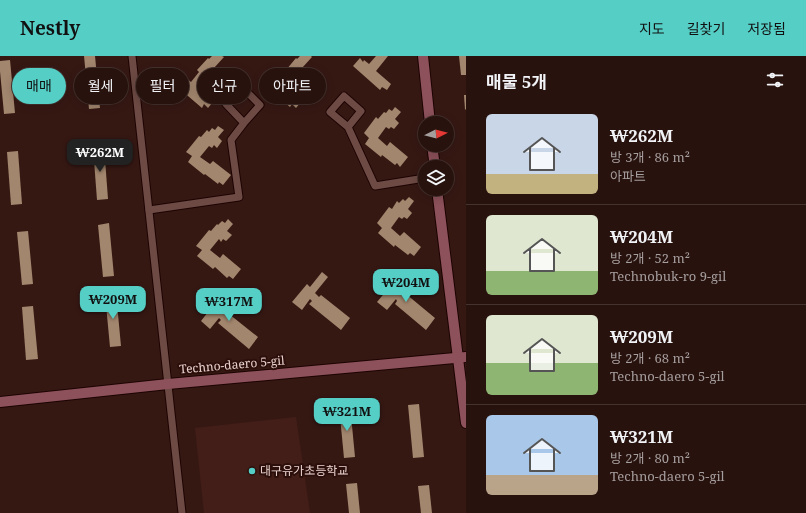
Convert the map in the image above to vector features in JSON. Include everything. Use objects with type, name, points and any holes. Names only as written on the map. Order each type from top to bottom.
[{"type":"street","points":[[132,56],[182,513]]},
{"type":"street","points":[[422,56],[429,116]]},
{"type":"street","points":[[149,210],[239,197],[231,140],[260,105],[242,87],[226,104],[244,123]]},
{"type":"street","points":[[348,127],[361,111],[344,96],[330,112],[348,127],[375,186],[418,179]]},
{"type":"street","points":[[438,196],[462,357],[466,423]]},
{"type":"street","name":"Techno-daero 5-gil","points":[[0,402],[168,384],[462,357]]},
{"type":"shaded area","name":"대구유가초등학교","points":[[296,417],[310,513],[204,513],[195,428]]},
{"type":"building","points":[[84,56],[95,56],[96,68],[85,68]]},
{"type":"building","points":[[212,56],[224,57],[214,68],[199,68],[208,58],[209,59]]},
{"type":"building","points":[[300,56],[312,57],[302,68],[288,68],[296,58],[297,59]]},
{"type":"building","points":[[376,56],[388,56],[376,71],[391,84],[387,90],[382,87],[380,90],[353,66],[360,58],[363,62],[364,60],[369,64]]},
{"type":"building","points":[[459,56],[466,56],[466,75],[461,75]]},
{"type":"building","points":[[10,60],[12,104],[14,104],[15,113],[4,114],[0,61]]},
{"type":"building","points":[[197,74],[197,104],[189,97],[189,80],[191,82]]},
{"type":"building","points":[[464,95],[466,95],[465,110]]},
{"type":"building","points":[[89,104],[100,104],[100,108],[89,109]]},
{"type":"building","points":[[197,104],[204,104],[202,108]]},
{"type":"building","points":[[204,104],[211,104],[208,108]]},
{"type":"building","points":[[292,104],[299,104],[296,108]]},
{"type":"building","points":[[395,107],[401,112],[395,119],[399,123],[394,129],[391,127],[389,129],[386,127],[378,138],[387,146],[390,142],[408,157],[400,167],[397,163],[395,165],[382,155],[381,157],[365,144],[369,138],[364,133],[376,117],[378,119],[384,112],[386,113],[389,109],[392,111]]},
{"type":"building","points":[[218,126],[224,130],[218,137],[222,141],[217,148],[214,145],[212,148],[209,146],[200,157],[210,164],[213,161],[231,175],[223,185],[219,182],[218,184],[205,174],[204,175],[188,162],[192,156],[186,152],[199,136],[201,137],[207,130],[209,132],[212,128],[215,130]]},
{"type":"building","points":[[104,146],[108,199],[97,200],[93,147]]},
{"type":"building","points":[[18,151],[22,204],[11,205],[7,152]]},
{"type":"building","points":[[409,197],[414,201],[408,209],[412,213],[407,219],[404,217],[402,219],[399,217],[391,228],[400,236],[404,232],[421,247],[414,256],[410,253],[408,255],[395,245],[394,247],[378,233],[382,228],[377,223],[389,207],[392,209],[397,201],[399,203],[403,199],[405,201]]},
{"type":"building","points":[[228,219],[233,224],[227,231],[232,235],[226,241],[223,239],[221,242],[219,239],[210,250],[220,258],[223,254],[241,269],[233,279],[229,276],[227,278],[215,267],[213,269],[197,256],[202,250],[196,246],[209,230],[211,231],[222,221],[225,223]]},
{"type":"building","points":[[109,223],[114,276],[103,277],[98,225]]},
{"type":"building","points":[[28,231],[33,284],[22,285],[17,232]]},
{"type":"building","points":[[322,272],[328,277],[315,293],[319,297],[321,295],[350,318],[341,330],[309,304],[312,301],[310,299],[302,310],[292,302],[307,284],[310,287]]},
{"type":"building","points":[[407,272],[413,277],[400,294],[404,297],[406,294],[435,318],[426,330],[395,304],[397,301],[396,299],[387,310],[377,302],[392,284],[395,287]]},
{"type":"building","points":[[230,291],[236,296],[223,312],[227,316],[229,314],[258,337],[249,349],[218,323],[221,320],[219,318],[210,329],[201,321],[215,303],[218,306]]},
{"type":"building","points":[[116,293],[121,346],[110,347],[105,294]]},
{"type":"building","points":[[33,306],[38,359],[26,360],[22,307]]},
{"type":"building","points":[[419,404],[424,457],[413,458],[408,405]]},
{"type":"building","points":[[350,405],[355,457],[344,458],[339,406]]},
{"type":"building","points":[[357,483],[360,513],[349,513],[346,484]]},
{"type":"building","points":[[429,485],[432,513],[421,513],[418,486]]},
{"type":"place","name":"대구유가초등학교","points":[[252,471]]}]
